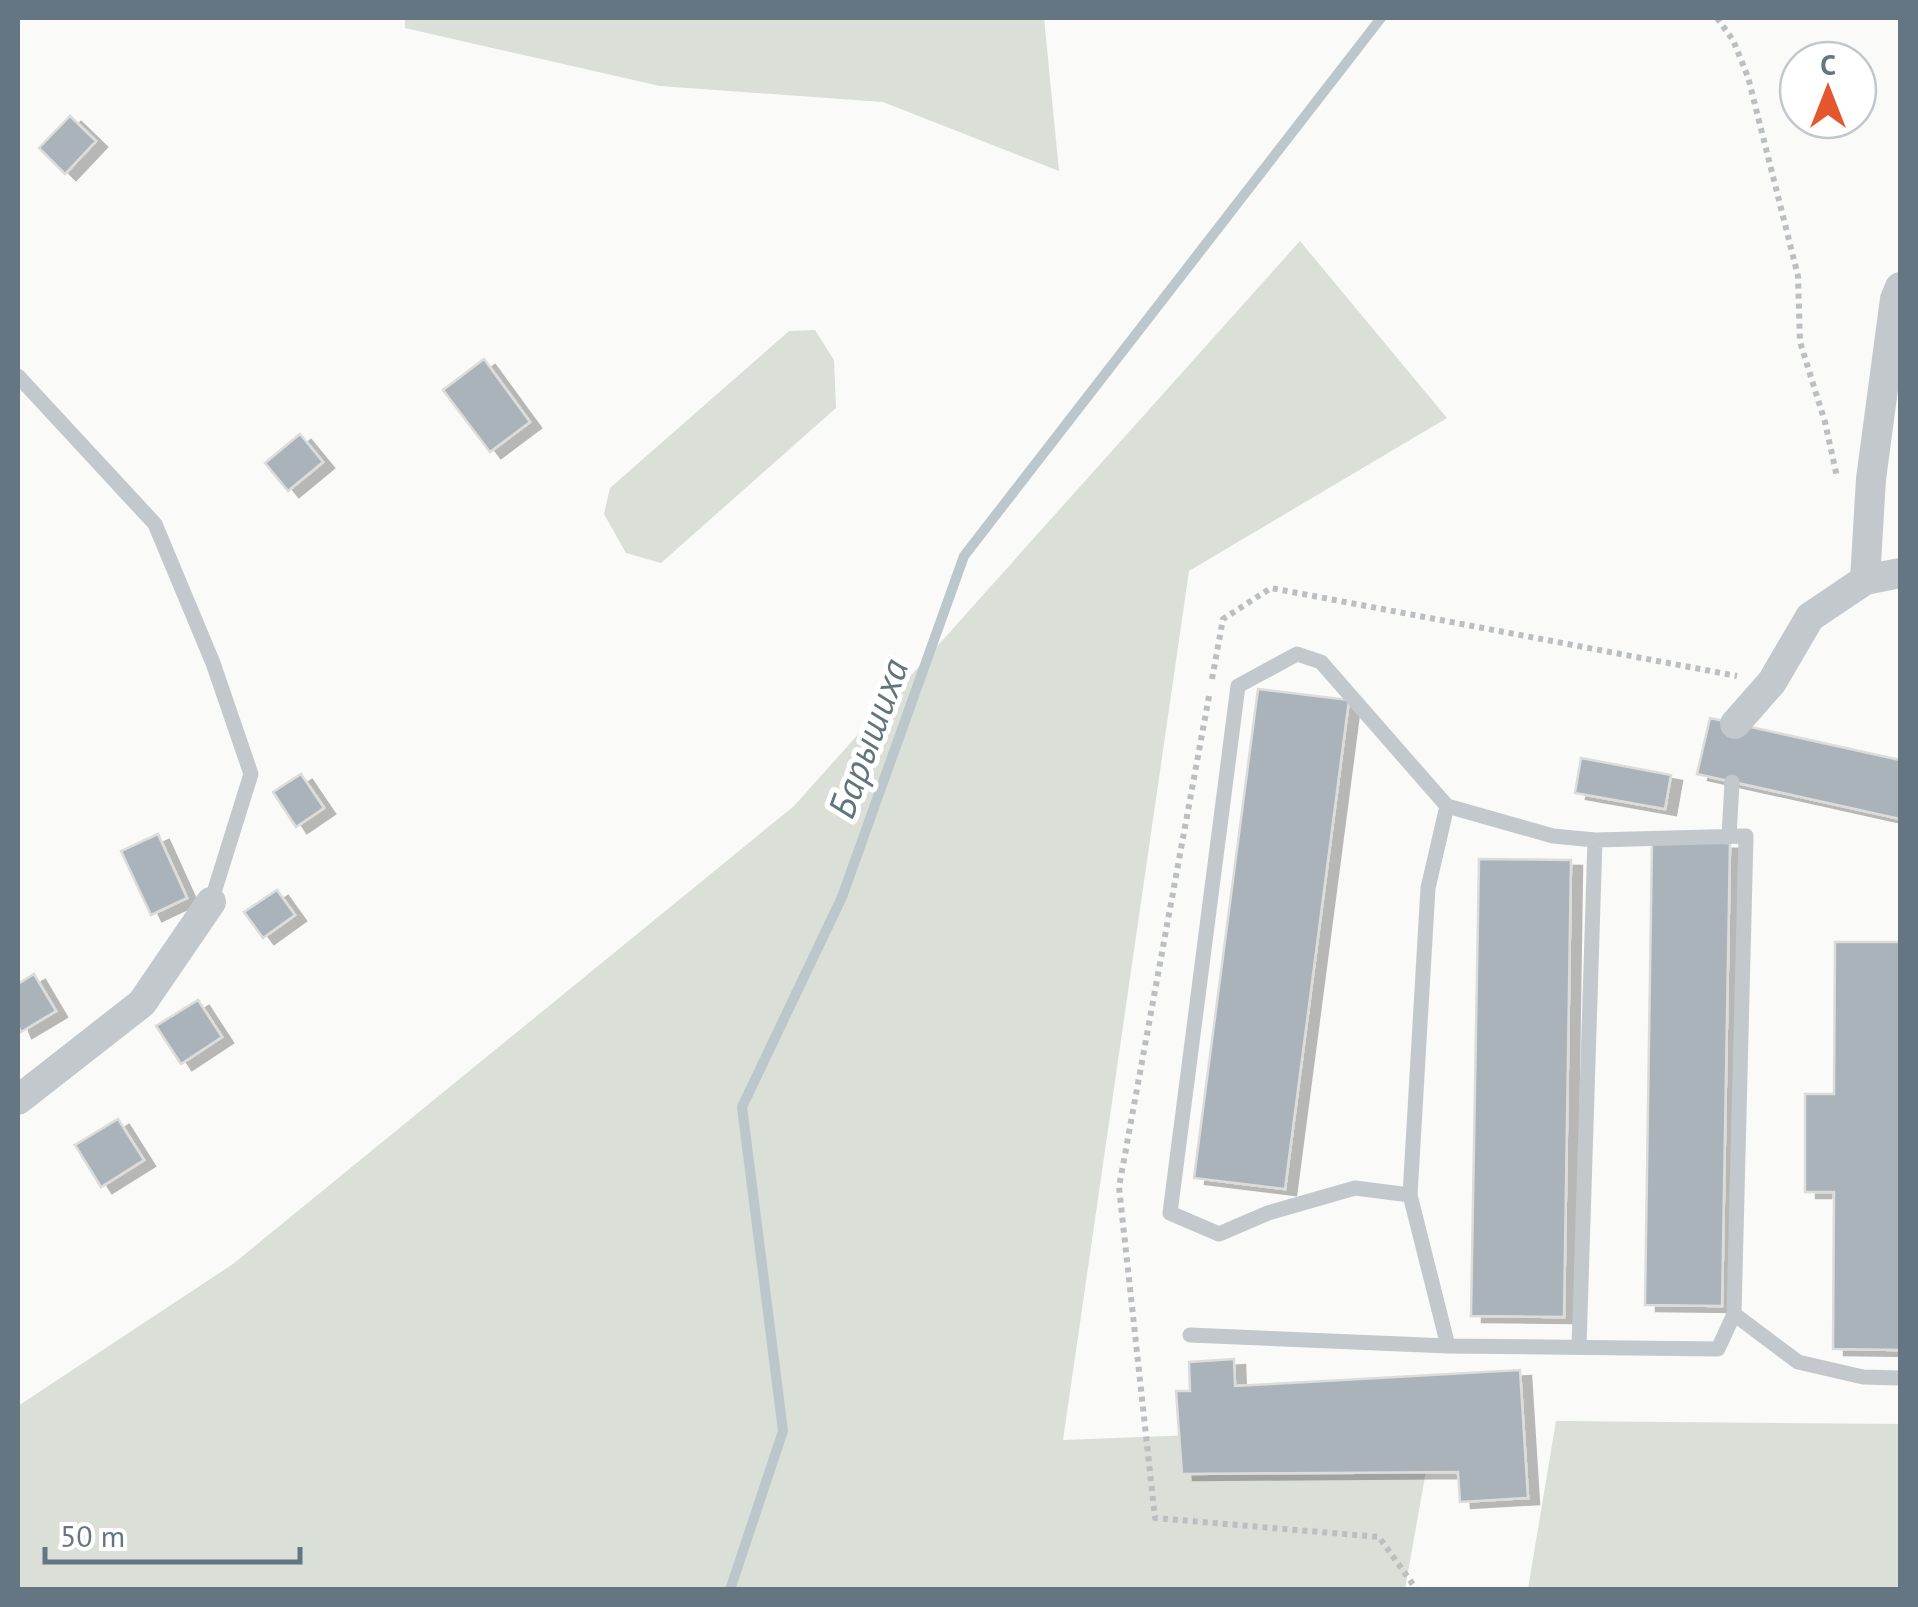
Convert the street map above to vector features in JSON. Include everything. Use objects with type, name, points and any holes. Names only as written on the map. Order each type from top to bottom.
[{"type":"street","points":[[1865,580],[1871,479],[1895,299],[1900,288]]},
{"type":"street","points":[[1736,724],[1772,682],[1810,617],[1865,580],[1900,573]]},
{"type":"street","points":[[18,1100],[142,1003],[211,902]]},
{"type":"lane","points":[[18,376],[155,524],[213,663],[251,774],[211,902]]},
{"type":"lane","points":[[1190,1336],[1448,1346],[1718,1348],[1734,1314],[1746,836],[1595,840],[1553,836],[1446,806],[1321,662],[1297,654],[1238,686],[1170,1213],[1219,1234],[1268,1213],[1354,1188],[1410,1195]]},
{"type":"lane","points":[[1729,837],[1732,782]]},
{"type":"lane","points":[[1446,806],[1428,888],[1410,1195],[1448,1346]]},
{"type":"lane","points":[[1579,1348],[1595,840]]},
{"type":"lane","points":[[1734,1314],[1798,1362],[1864,1377],[1900,1378]]},
{"type":"path","points":[[1717,18],[1733,40],[1748,77],[1798,276],[1800,342],[1825,422],[1837,474],[1836,489]]},
{"type":"path","points":[[1417,1590],[1380,1537],[1155,1518],[1119,1187],[1223,619],[1271,588],[1772,682]]},
{"type":"shaded area","points":[[405,18],[1044,18],[1059,171],[883,102],[660,86],[405,28]]},
{"type":"shaded area","points":[[1300,241],[1447,418],[1189,571],[1063,1440],[1434,1426],[1405,1589],[18,1590],[18,1406],[233,1264],[794,806]]},
{"type":"shaded area","points":[[815,330],[834,360],[836,408],[661,563],[626,553],[604,514],[610,488],[789,331]]},
{"type":"shaded area","points":[[1556,1421],[1900,1424],[1900,1589],[1528,1589]]},
{"type":"building","points":[[70,116],[96,141],[65,174],[39,148]]},
{"type":"building","points":[[484,359],[530,422],[490,452],[443,390]]},
{"type":"building","points":[[300,434],[323,462],[288,491],[265,463]]},
{"type":"building","points":[[1258,689],[1349,700],[1285,1189],[1194,1178]]},
{"type":"building","points":[[1710,718],[1900,760],[1900,819],[1697,774]]},
{"type":"building","points":[[1581,758],[1671,775],[1665,809],[1575,793]]},
{"type":"building","points":[[301,774],[324,808],[296,827],[273,792]]},
{"type":"building","points":[[158,834],[187,898],[151,915],[121,851]]},
{"type":"building","points":[[1652,841],[1730,843],[1722,1306],[1645,1305]]},
{"type":"building","points":[[1479,859],[1571,860],[1564,1317],[1471,1316]]},
{"type":"building","points":[[277,890],[295,915],[263,938],[244,912]]},
{"type":"building","points":[[1835,942],[1900,942],[1900,1350],[1833,1349],[1834,1192],[1805,1192],[1805,1094],[1834,1094]]},
{"type":"building","points":[[34,974],[56,1011],[21,1032],[18,984]]},
{"type":"building","points":[[198,1000],[222,1037],[181,1064],[156,1026]]},
{"type":"building","points":[[118,1119],[144,1160],[101,1187],[75,1145]]},
{"type":"building","points":[[1234,1359],[1235,1386],[1520,1370],[1528,1498],[1460,1502],[1458,1472],[1182,1474],[1176,1391],[1190,1391],[1189,1362]]},
{"type":"waterway","name":"Барышиха","points":[[730,1590],[783,1431],[742,1107],[842,897],[964,556],[1381,18]]}]
